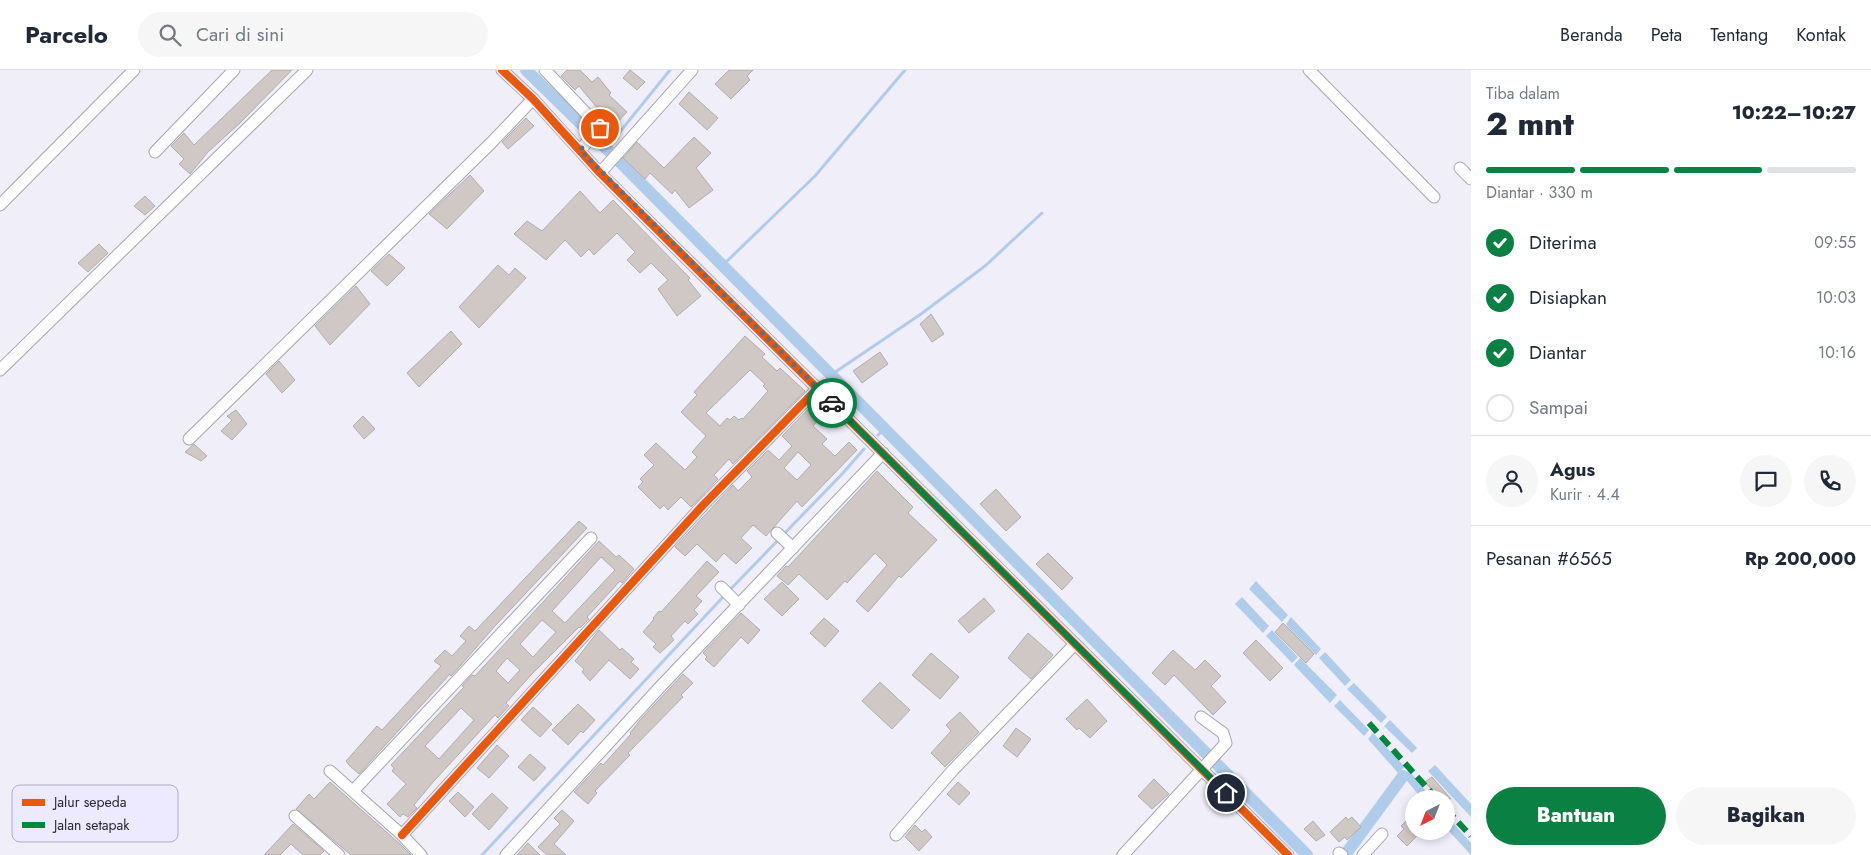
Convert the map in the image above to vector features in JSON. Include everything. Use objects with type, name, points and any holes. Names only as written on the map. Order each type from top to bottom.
[{"type":"street","points":[[0,205],[134,70]]},
{"type":"street","points":[[155,152],[234,70]]},
{"type":"street","points":[[0,370],[307,70]]},
{"type":"street","points":[[502,70],[583,147],[818,388],[1075,644],[1204,765],[1288,855]]},
{"type":"street","points":[[545,70],[600,128],[583,147]]},
{"type":"street","points":[[603,169],[692,70]]},
{"type":"street","points":[[1309,70],[1434,197]]},
{"type":"street","points":[[189,439],[492,142],[533,99]]},
{"type":"street","points":[[1460,168],[1471,179]]},
{"type":"street","points":[[402,834],[704,504],[818,388]]},
{"type":"street","points":[[506,855],[735,601],[883,453]]},
{"type":"street","points":[[777,533],[790,545]]},
{"type":"street","points":[[353,791],[591,538]]},
{"type":"street","points":[[721,587],[735,601]]},
{"type":"street","points":[[896,835],[953,770],[1075,644]]},
{"type":"street","points":[[1123,855],[1204,765],[1226,744],[1223,734],[1202,717]]},
{"type":"street","points":[[330,771],[402,834],[421,855]]},
{"type":"street","points":[[295,816],[339,855]]},
{"type":"street","points":[[1363,855],[1382,834]]},
{"type":"water","points":[[1256,581],[1288,615],[1282,622],[1249,589]]},
{"type":"water","points":[[1242,597],[1269,626],[1263,633],[1235,604]]},
{"type":"water","points":[[1291,617],[1321,649],[1316,655],[1286,624]]},
{"type":"water","points":[[1272,630],[1298,657],[1292,663],[1266,636]]},
{"type":"water","points":[[1325,652],[1351,680],[1345,686],[1319,658]]},
{"type":"water","points":[[1300,658],[1337,695],[1330,703],[1294,665]]},
{"type":"water","points":[[1354,683],[1387,717],[1381,723],[1347,689]]},
{"type":"water","points":[[1340,700],[1369,730],[1364,736],[1334,706]]},
{"type":"water","points":[[1390,720],[1417,748],[1412,753],[1384,726]]},
{"type":"water","points":[[1373,733],[1405,767],[1398,773],[1368,739]]},
{"type":"water","points":[[1435,765],[1471,804],[1471,817],[1455,800],[1455,790],[1446,790],[1428,771]]},
{"type":"water","points":[[1409,770],[1425,790],[1415,790],[1403,776]]},
{"type":"water","points":[[1455,825],[1471,843],[1471,855],[1455,838]]},
{"type":"building","points":[[272,70],[292,70],[240,123],[208,152],[190,174],[179,164],[184,159],[171,146],[184,133],[194,145]]},
{"type":"building","points":[[567,70],[580,70],[592,82],[598,77],[611,93],[609,95],[627,112],[612,128],[595,112],[598,109],[579,86],[575,90],[561,76]]},
{"type":"building","points":[[630,70],[645,82],[637,90],[623,78]]},
{"type":"building","points":[[729,70],[753,70],[747,76],[750,80],[731,99],[715,84]]},
{"type":"building","points":[[689,92],[718,118],[707,130],[679,104]]},
{"type":"building","points":[[526,118],[534,126],[508,149],[502,142]]},
{"type":"building","points":[[694,137],[711,153],[696,168],[713,190],[689,208],[675,190],[672,194],[650,173],[645,179],[623,158],[637,142],[664,168]]},
{"type":"building","points":[[470,175],[484,191],[447,229],[429,214]]},
{"type":"building","points":[[580,191],[600,213],[613,200],[690,278],[688,280],[701,296],[677,316],[658,289],[668,280],[651,263],[640,273],[627,260],[635,252],[617,233],[594,255],[589,249],[581,257],[565,240],[546,260],[514,234],[527,221],[542,231]]},
{"type":"building","points":[[145,196],[155,206],[145,215],[134,206]]},
{"type":"building","points":[[99,244],[108,253],[88,272],[78,263]]},
{"type":"building","points":[[389,254],[405,268],[387,286],[371,271]]},
{"type":"building","points":[[498,265],[509,275],[515,268],[526,278],[479,328],[459,307]]},
{"type":"building","points":[[356,286],[370,304],[330,345],[315,326]]},
{"type":"building","points":[[931,314],[944,334],[932,342],[920,324]]},
{"type":"building","points":[[451,331],[462,344],[419,387],[407,373]]},
{"type":"building","points":[[745,336],[765,354],[762,357],[777,371],[780,368],[805,391],[733,464],[729,459],[714,475],[718,479],[691,507],[681,497],[668,510],[664,505],[660,509],[638,487],[643,482],[640,479],[654,465],[644,455],[656,443],[685,470],[697,457],[692,452],[706,436],[681,412],[697,395],[694,392]],"holes":[[[750,370],[765,384],[763,386],[768,391],[743,419],[739,420],[734,416],[730,420],[727,418],[720,426],[706,413]]]},
{"type":"building","points":[[880,352],[888,364],[862,383],[853,371]]},
{"type":"building","points":[[279,361],[295,380],[282,393],[266,374]]},
{"type":"building","points":[[816,401],[827,411],[813,426],[827,439],[822,444],[835,456],[849,442],[857,450],[802,507],[797,501],[766,536],[753,525],[741,538],[752,548],[736,564],[724,553],[716,562],[697,544],[685,556],[675,547],[733,485],[738,491],[752,477],[747,471],[768,450],[779,460],[792,446],[782,436]],"holes":[[[798,452],[811,465],[797,480],[784,468]]]},
{"type":"building","points":[[236,410],[247,424],[232,440],[221,431],[232,420],[227,416]]},
{"type":"building","points":[[363,416],[375,429],[364,439],[353,426]]},
{"type":"building","points":[[194,444],[207,456],[201,461],[185,452]]},
{"type":"building","points":[[877,471],[913,507],[908,513],[937,540],[901,578],[899,576],[868,612],[856,601],[887,565],[875,553],[847,583],[845,581],[827,600],[799,574],[788,585],[777,576],[786,566],[788,567]]},
{"type":"building","points":[[996,489],[1021,517],[1006,531],[980,504]]},
{"type":"building","points":[[579,521],[587,528],[359,774],[349,765],[346,761],[377,726],[382,730],[441,666],[434,661],[445,650],[452,656],[466,641],[460,636],[469,626],[475,631]]},
{"type":"building","points":[[599,541],[616,557],[619,555],[634,569],[622,583],[620,581],[587,617],[589,619],[531,675],[506,703],[509,706],[498,718],[495,715],[434,781],[414,805],[417,808],[408,817],[403,814],[400,817],[387,804],[406,784],[392,771],[394,768],[391,765],[464,687],[462,686],[472,675],[475,676]],"holes":[[[601,557],[615,570],[565,623],[552,611]],[[542,620],[556,632],[533,657],[520,644]],[[507,658],[520,670],[508,683],[496,671]],[[461,708],[474,720],[439,759],[425,746]]]},
{"type":"building","points":[[1048,553],[1073,578],[1062,590],[1036,564]]},
{"type":"building","points":[[707,561],[719,572],[696,596],[702,601],[694,610],[698,614],[688,624],[685,621],[671,636],[674,640],[660,653],[653,647],[656,644],[643,632],[659,611],[661,612]]},
{"type":"building","points":[[782,582],[799,599],[782,616],[764,599]]},
{"type":"building","points":[[984,598],[995,611],[969,633],[958,621]]},
{"type":"building","points":[[741,613],[760,630],[748,644],[741,637],[714,667],[705,659],[707,657],[703,653]]},
{"type":"building","points":[[824,618],[839,631],[825,647],[810,633]]},
{"type":"building","points":[[1283,623],[1314,654],[1306,663],[1275,632]]},
{"type":"building","points":[[599,630],[620,650],[622,648],[634,659],[631,662],[639,669],[630,679],[609,660],[590,681],[582,672],[584,669],[575,661]]},
{"type":"building","points":[[1028,633],[1053,655],[1031,679],[1008,658]]},
{"type":"building","points":[[1256,640],[1283,668],[1270,681],[1243,653]]},
{"type":"building","points":[[1173,650],[1195,670],[1205,660],[1221,676],[1211,686],[1226,702],[1213,715],[1174,675],[1165,685],[1152,673]]},
{"type":"building","points":[[931,653],[959,677],[940,699],[912,675]]},
{"type":"building","points":[[683,674],[693,683],[681,695],[683,697],[628,753],[630,755],[595,791],[597,793],[588,804],[574,792],[601,763],[603,765],[631,734],[641,719]]},
{"type":"building","points":[[880,682],[910,710],[892,729],[862,701]]},
{"type":"building","points":[[1087,699],[1107,721],[1090,738],[1079,728],[1077,730],[1066,719]]},
{"type":"building","points":[[578,704],[595,720],[568,745],[552,730]]},
{"type":"building","points":[[533,707],[552,724],[540,737],[521,720]]},
{"type":"building","points":[[960,712],[979,732],[945,767],[931,753],[951,731],[946,725]]},
{"type":"building","points":[[1016,728],[1031,739],[1017,757],[1003,746]]},
{"type":"building","points":[[497,745],[509,756],[489,778],[477,768]]},
{"type":"building","points":[[530,754],[546,768],[534,781],[518,767]]},
{"type":"building","points":[[1432,777],[1443,790],[1432,790],[1425,782]]},
{"type":"building","points":[[1154,779],[1169,794],[1152,809],[1138,796]]},
{"type":"building","points":[[330,782],[411,855],[351,855],[296,809],[309,794],[314,799]]},
{"type":"building","points":[[958,782],[970,793],[959,805],[947,794]]},
{"type":"building","points":[[458,792],[474,807],[465,817],[449,801]]},
{"type":"building","points":[[492,793],[508,808],[489,830],[472,814]]},
{"type":"building","points":[[562,810],[574,821],[554,844],[566,855],[547,855],[538,847],[560,824],[554,818]]},
{"type":"building","points":[[1346,817],[1348,820],[1352,817],[1361,827],[1347,840],[1345,837],[1339,842],[1330,832]]},
{"type":"building","points":[[1313,821],[1325,835],[1316,841],[1304,829]]},
{"type":"building","points":[[1405,822],[1405,840],[1413,840],[1407,846],[1397,836],[1404,829],[1401,826]]},
{"type":"building","points":[[293,824],[324,851],[320,855],[303,855],[291,844],[280,855],[264,855]]},
{"type":"building","points":[[915,825],[922,832],[925,829],[932,837],[919,851],[905,837]]},
{"type":"building","points":[[528,843],[540,855],[517,855]]},
{"type":"waterway","points":[[526,70],[619,161],[1307,855]]},
{"type":"waterway","points":[[606,149],[670,70]]},
{"type":"waterway","points":[[723,265],[815,176],[905,70]]},
{"type":"waterway","points":[[831,375],[921,314],[985,266],[1042,213]]},
{"type":"waterway","points":[[878,435],[884,429]]},
{"type":"waterway","points":[[482,855],[864,449]]},
{"type":"waterway","points":[[1345,855],[1403,776]]},
{"type":"marked path","points":[[1369,723],[1429,790]]},
{"type":"marked path","points":[[1455,819],[1471,836]]},
{"type":"cycle path","points":[[502,70],[533,99],[600,173],[1288,855]]},
{"type":"cycle path","points":[[402,835],[704,504],[818,388]]},
{"type":"way so far","points":[[600,128],[580,150],[600,173],[832,403]]},
{"type":"route","points":[[832,403],[1226,793]]}]
